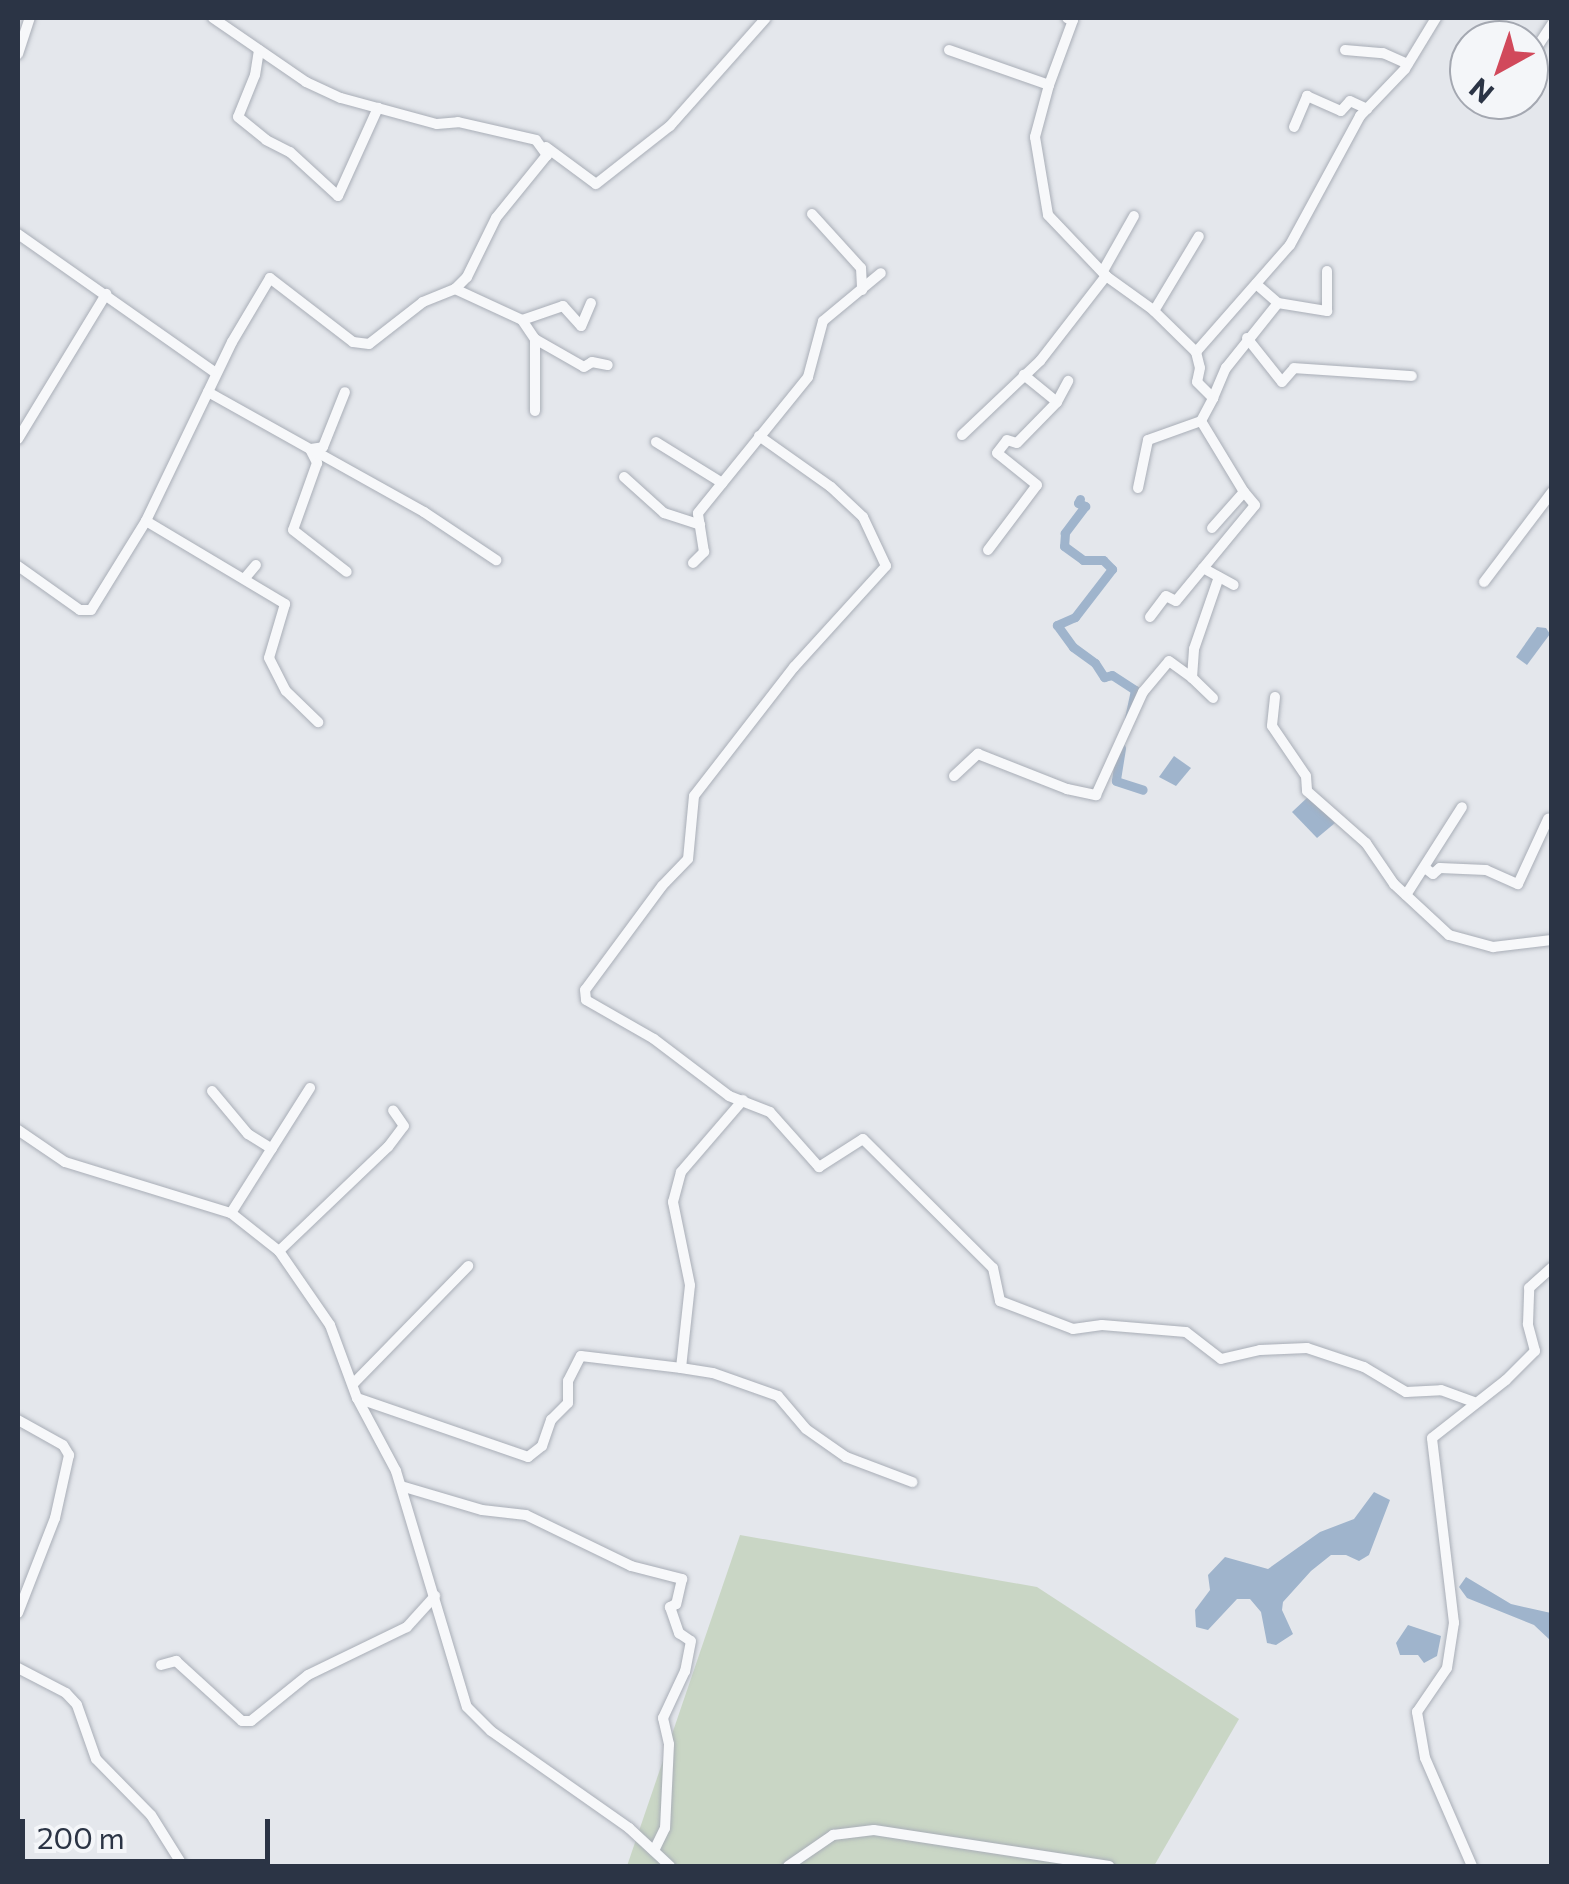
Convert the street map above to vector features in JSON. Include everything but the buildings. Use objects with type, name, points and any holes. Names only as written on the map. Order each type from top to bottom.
[{"type":"street","points":[[18,54],[30,18]]},
{"type":"street","points":[[213,18],[306,82],[437,124],[474,125],[536,140],[596,184],[670,126],[766,18]]},
{"type":"street","points":[[1067,18],[1073,20],[1035,137],[1048,214],[1104,273],[1154,311],[1196,352]]},
{"type":"street","points":[[1213,398],[1197,382],[1196,352],[1290,245],[1323,178],[1367,108],[1408,64],[1436,18]]},
{"type":"street","points":[[258,50],[255,75],[238,116],[266,140],[290,152],[338,196],[378,108]]},
{"type":"street","points":[[949,50],[1050,86]]},
{"type":"street","points":[[1345,50],[1383,52],[1408,64]]},
{"type":"street","points":[[1294,127],[1307,96],[1341,111],[1350,101],[1367,108]]},
{"type":"street","points":[[18,566],[80,610],[90,610],[146,521],[216,373],[270,278],[361,344],[369,344],[423,302],[455,289],[467,276],[496,218],[547,155],[545,146]]},
{"type":"street","points":[[812,214],[861,268],[862,290]]},
{"type":"street","points":[[962,434],[1078,318],[1134,216]]},
{"type":"street","points":[[18,234],[216,373]]},
{"type":"street","points":[[1154,311],[1199,236]]},
{"type":"street","points":[[693,563],[704,552],[698,513],[808,377],[823,321],[881,272]]},
{"type":"street","points":[[1256,284],[1278,303],[1327,311],[1327,272]]},
{"type":"street","points":[[455,289],[522,320],[536,339],[584,367],[592,362],[608,365]]},
{"type":"street","points":[[18,439],[106,294]]},
{"type":"street","points":[[522,320],[563,306],[582,326],[591,303]]},
{"type":"street","points":[[1138,488],[1148,440],[1201,421],[1247,338],[1278,303]]},
{"type":"street","points":[[1247,338],[1282,382],[1294,368],[1412,376]]},
{"type":"street","points":[[535,410],[536,339]]},
{"type":"street","points":[[1024,374],[1057,402]]},
{"type":"street","points":[[988,550],[1037,485],[997,452],[1007,440],[1018,443],[1057,402],[1068,382]]},
{"type":"street","points":[[208,392],[415,507],[496,560]]},
{"type":"street","points":[[310,449],[323,447],[344,392]]},
{"type":"street","points":[[1150,618],[1166,596],[1176,601],[1254,504],[1201,421]]},
{"type":"street","points":[[759,436],[863,517],[886,566],[794,667],[694,796],[688,859],[662,886],[585,990],[586,1000],[654,1040],[729,1096],[770,1112],[819,1167],[863,1139],[993,1268],[1000,1301],[1073,1329],[1102,1325],[1186,1332],[1221,1359],[1260,1350],[1308,1348],[1364,1367],[1406,1392],[1441,1390],[1474,1402]]},
{"type":"street","points":[[656,442],[722,483]]},
{"type":"street","points":[[310,449],[316,464],[293,530],[347,572]]},
{"type":"street","points":[[624,477],[664,512],[700,525]]},
{"type":"street","points":[[1212,528],[1244,492]]},
{"type":"street","points":[[1484,582],[1552,492]]},
{"type":"street","points":[[146,521],[285,604],[269,658],[286,691],[318,722]]},
{"type":"street","points":[[245,578],[256,565]]},
{"type":"street","points":[[1202,568],[1234,585]]},
{"type":"street","points":[[1192,678],[1194,648],[1219,577]]},
{"type":"street","points":[[954,776],[978,754],[1067,789],[1096,795],[1144,692],[1169,661],[1212,698]]},
{"type":"street","points":[[1275,697],[1272,726],[1306,776],[1307,791],[1366,843],[1406,895],[1449,935],[1466,942],[1525,946],[1552,940]]},
{"type":"street","points":[[1406,895],[1462,807]]},
{"type":"street","points":[[1425,868],[1434,874],[1440,868],[1486,870],[1518,884],[1548,819]]},
{"type":"street","points":[[232,1213],[310,1088]]},
{"type":"street","points":[[212,1091],[248,1134],[272,1149]]},
{"type":"street","points":[[681,1368],[690,1285],[673,1202],[681,1172],[743,1100]]},
{"type":"street","points":[[279,1251],[388,1147],[404,1126],[393,1110]]},
{"type":"street","points":[[18,1130],[65,1162],[232,1213],[279,1251],[330,1325],[357,1398],[401,1486],[468,1706],[491,1731],[630,1828],[670,1866]]},
{"type":"street","points":[[353,1384],[468,1266]]},
{"type":"street","points":[[1472,1866],[1425,1758],[1417,1712],[1447,1668],[1454,1622],[1432,1438],[1506,1380],[1535,1351],[1528,1324],[1529,1288],[1552,1267]]},
{"type":"street","points":[[357,1398],[528,1457],[542,1446],[551,1420],[568,1403],[568,1382],[581,1356],[681,1368],[713,1373],[778,1396],[806,1428],[846,1457],[912,1482]]},
{"type":"street","points":[[18,1420],[63,1445],[69,1455],[55,1518],[18,1613]]},
{"type":"street","points":[[401,1486],[482,1510],[526,1514],[631,1566],[682,1579],[676,1604],[670,1606],[679,1632],[691,1641],[685,1671],[663,1718],[669,1744],[665,1828],[654,1850]]},
{"type":"street","points":[[161,1664],[176,1661],[242,1721],[251,1721],[308,1675],[407,1628],[435,1596]]},
{"type":"street","points":[[18,1668],[66,1693],[77,1705],[96,1759],[150,1815],[183,1866]]},
{"type":"street","points":[[788,1866],[832,1835],[874,1830],[1109,1866]]},
{"type":"green space","points":[[740,1535],[1037,1587],[1239,1719],[1154,1866],[627,1866]]},
{"type":"water","points":[[1537,627],[1546,628],[1550,634],[1527,665],[1516,657]]},
{"type":"water","points":[[1174,756],[1191,768],[1176,786],[1159,777]]},
{"type":"water","points":[[1309,796],[1335,823],[1317,838],[1292,812]]},
{"type":"water","points":[[1374,1492],[1390,1500],[1369,1555],[1359,1561],[1346,1555],[1331,1555],[1311,1571],[1283,1602],[1282,1610],[1293,1634],[1276,1645],[1267,1643],[1261,1612],[1250,1599],[1237,1599],[1208,1630],[1196,1627],[1195,1610],[1210,1590],[1208,1575],[1225,1557],[1268,1569],[1320,1532],[1354,1519]]},
{"type":"water","points":[[1466,1577],[1511,1604],[1551,1613],[1551,1641],[1534,1625],[1467,1598],[1459,1587]]},
{"type":"water","points":[[1408,1625],[1441,1636],[1437,1656],[1424,1663],[1418,1655],[1400,1655],[1396,1643]]},
{"type":"waterway","points":[[1080,499],[1078,503],[1085,506],[1065,533],[1064,546],[1083,560],[1103,560],[1112,569],[1075,617],[1057,625],[1104,677],[1112,675],[1135,690],[1129,719]]},
{"type":"waterway","points":[[1121,748],[1116,781],[1143,790]]}]
